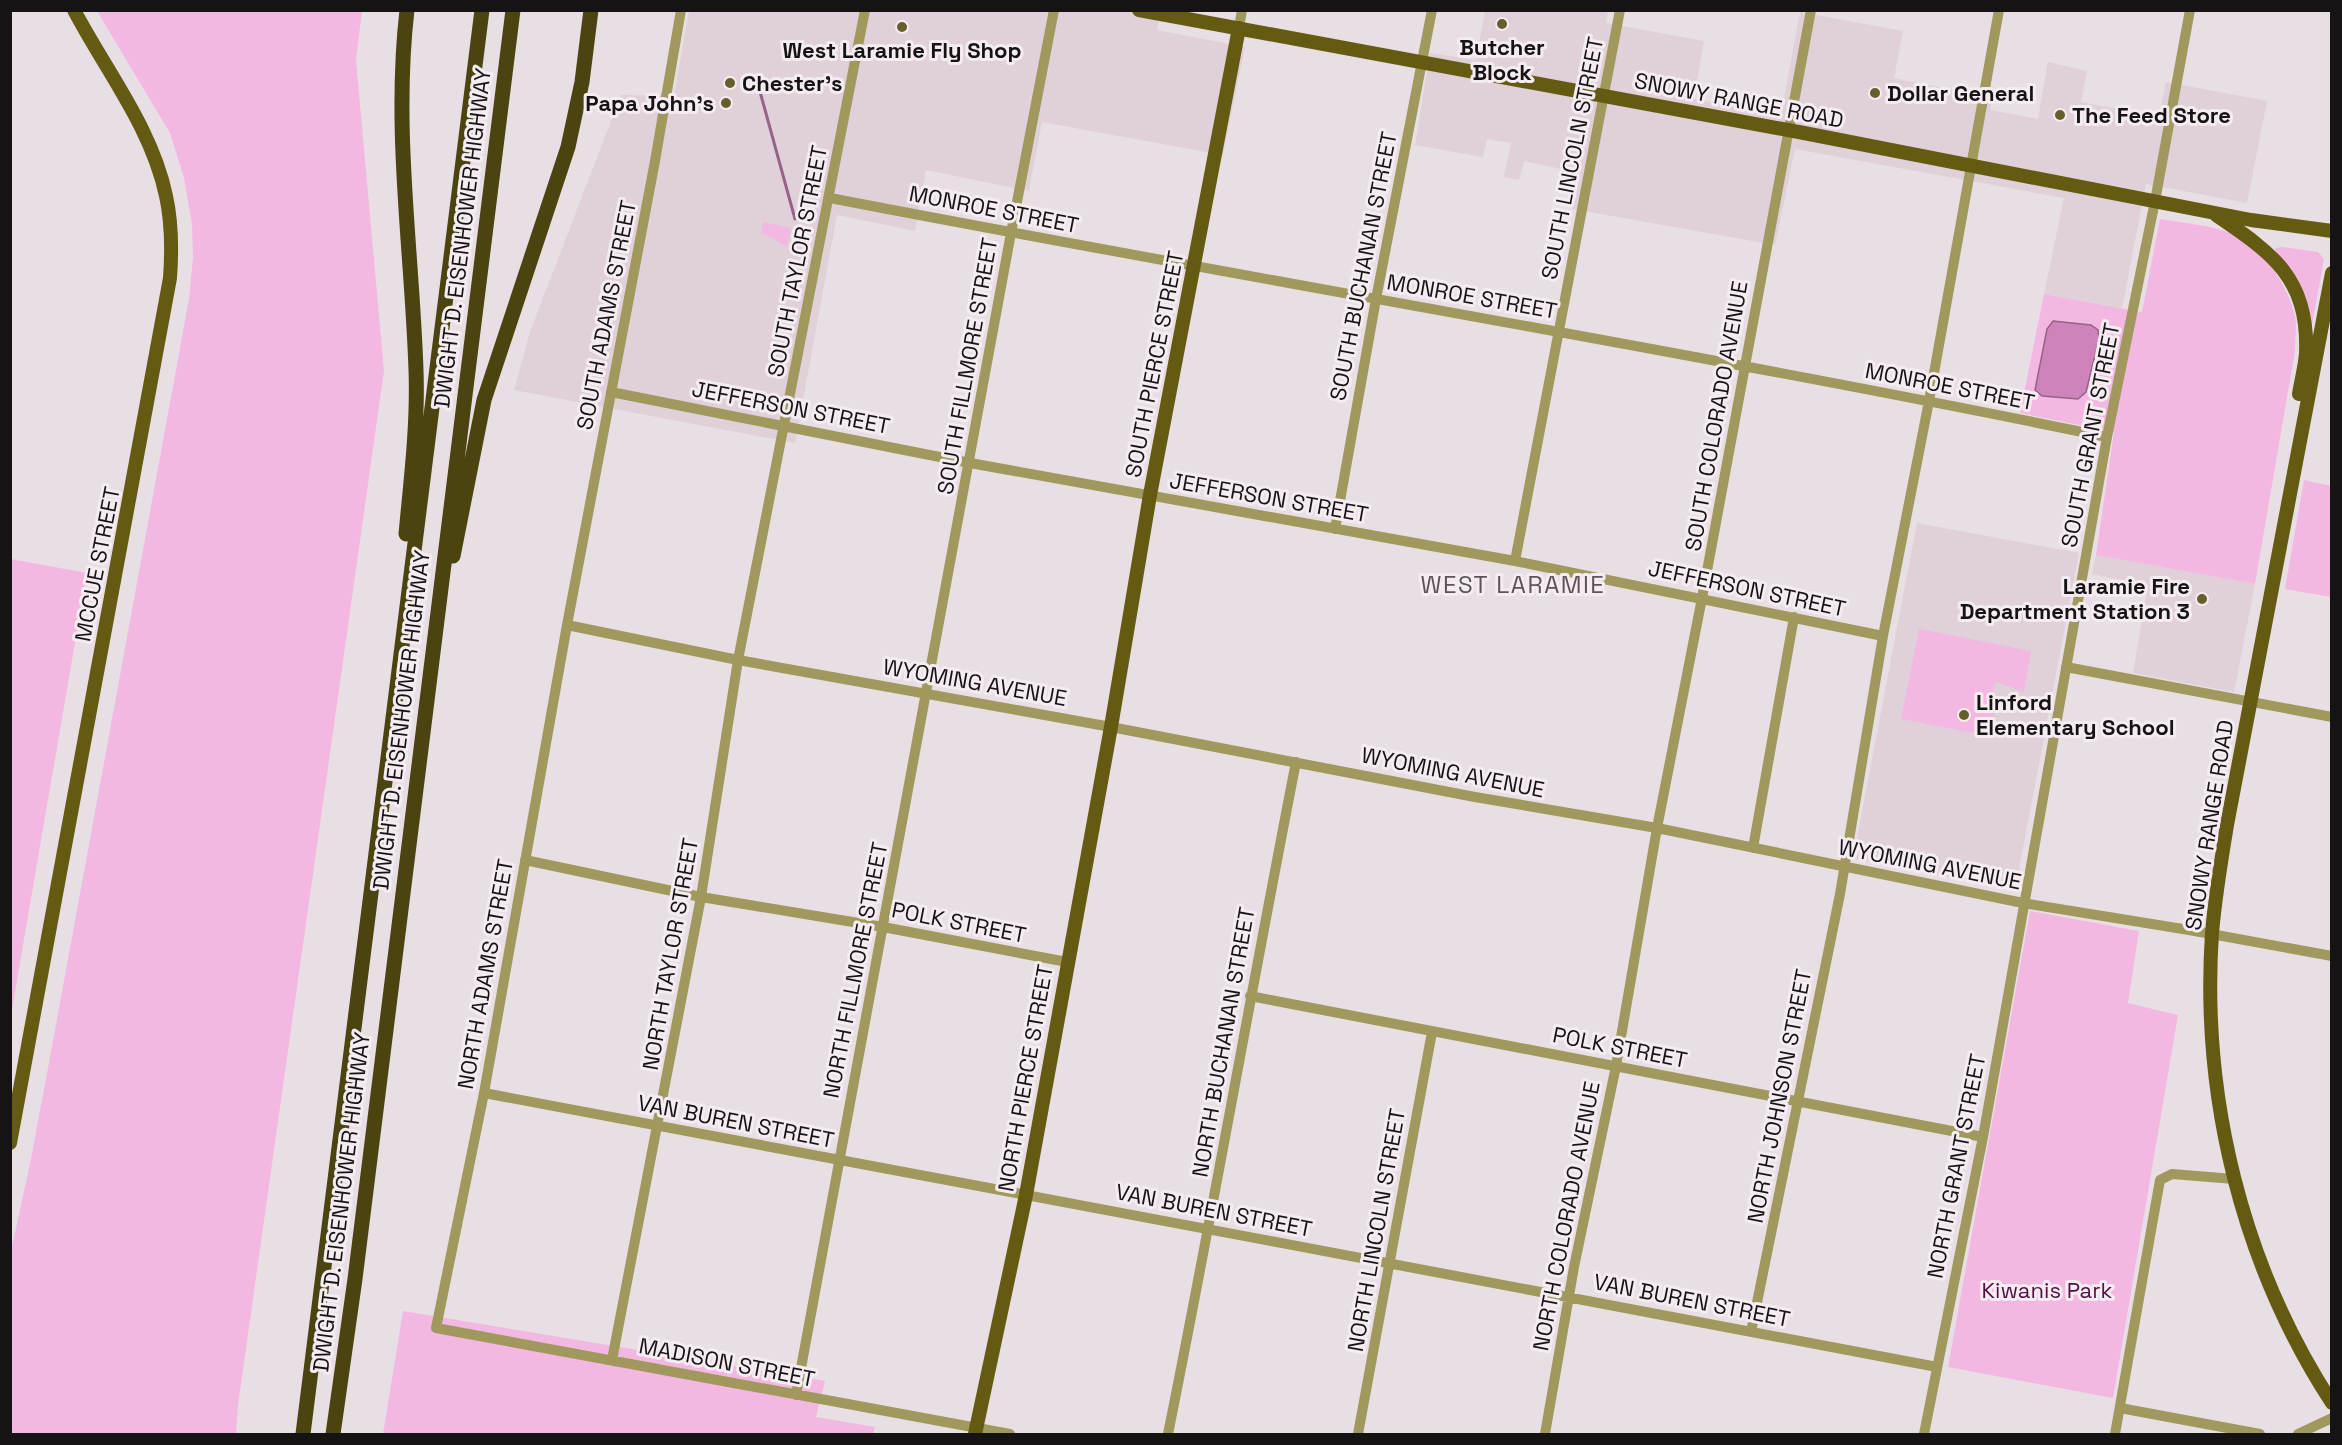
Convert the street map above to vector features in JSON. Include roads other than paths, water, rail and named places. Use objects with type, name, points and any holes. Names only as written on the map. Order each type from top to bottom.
[{"type":"highway","points":[[389,736],[415,426],[416,372],[400,108],[407,10]]},
{"type":"highway","name":"DWIGHT D. EISENHOWER HIGHWAY","points":[[303,1434],[482,10]]},
{"type":"highway","name":"DWIGHT D. EISENHOWER HIGHWAY","points":[[333,1434],[356,1278],[513,10]]},
{"type":"highway","points":[[428,686],[484,400],[568,147],[582,82],[591,10]]},
{"type":"main road","name":"MCCUE STREET","points":[[10,1143],[170,278],[170,224],[166,194],[157,163],[131,110],[74,10]]},
{"type":"main road","name":"SNOWY RANGE ROAD","points":[[1139,10],[1789,130],[2212,212],[2331,231]]},
{"type":"main road","name":"SOUTH PIERCE STREET","points":[[1111,727],[1150,495],[1239,28]]},
{"type":"main road","points":[[2212,212],[2268,251],[2284,269],[2299,297],[2306,324],[2306,356],[2299,393],[2297,454]]},
{"type":"main road","name":"SNOWY RANGE ROAD","points":[[2331,273],[2225,836],[2212,934],[2211,979],[2215,1060],[2226,1143],[2247,1225],[2278,1303],[2300,1350],[2331,1403]]},
{"type":"main road","name":"NORTH PIERCE STREET","points":[[976,1431],[1026,1195],[1111,727]]},
{"type":"street","name":"SOUTH ADAMS STREET","points":[[567,625],[681,10]]},
{"type":"street","name":"SOUTH TAYLOR STREET","points":[[738,660],[865,10]]},
{"type":"street","name":"SOUTH FILLMORE STREET","points":[[927,693],[1054,10]]},
{"type":"street","name":"SOUTH PIERCE STREET","points":[[1239,28],[1242,10]]},
{"type":"street","name":"SOUTH BUCHANAN STREET","points":[[1335,529],[1376,298],[1432,10]]},
{"type":"street","name":"SOUTH LINCOLN STREET","points":[[1515,561],[1620,10]]},
{"type":"street","name":"SOUTH COLORADO AVENUE","points":[[1657,828],[1811,10]]},
{"type":"street","name":"NORTH JOHNSON STREET","points":[[1751,1332],[1844,868],[1883,636],[1929,401],[1999,10]]},
{"type":"street","name":"SOUTH GRANT STREET","points":[[2023,903],[2107,437],[2155,201],[2190,10]]},
{"type":"street","name":"MONROE STREET","points":[[830,198],[1011,233],[1744,365],[2107,437]]},
{"type":"street","name":"JEFFERSON STREET","points":[[611,392],[970,463],[1515,561],[1883,636]]},
{"type":"street","points":[[1753,848],[1794,617]]},
{"type":"street","name":"WYOMING AVENUE","points":[[567,625],[738,660],[1111,727],[1475,797],[1657,828],[2023,903],[2331,956]]},
{"type":"street","name":"NORTH ADAMS STREET","points":[[436,1328],[484,1094],[567,625]]},
{"type":"street","name":"NORTH TAYLOR STREET","points":[[612,1360],[659,1126],[701,897],[738,660]]},
{"type":"street","points":[[2066,667],[2331,717]]},
{"type":"street","name":"NORTH FILLMORE STREET","points":[[796,1395],[927,693]]},
{"type":"street","name":"NORTH BUCHANAN STREET","points":[[1168,1434],[1296,762]]},
{"type":"street","name":"NORTH COLORADO AVENUE","points":[[1545,1434],[1569,1296],[1616,1066],[1657,828]]},
{"type":"street","name":"POLK STREET","points":[[525,860],[701,897],[883,927],[1067,962]]},
{"type":"street","name":"NORTH GRANT STREET","points":[[1924,1434],[1983,1137],[2023,903]]},
{"type":"street","name":"POLK STREET","points":[[1250,996],[1983,1137]]},
{"type":"street","name":"NORTH LINCOLN STREET","points":[[1358,1434],[1432,1032]]},
{"type":"street","name":"VAN BUREN STREET","points":[[484,1094],[1209,1228],[1937,1367]]},
{"type":"street","points":[[2115,1434],[2160,1180],[2172,1174],[2234,1179]]},
{"type":"street","name":"MADISON STREET","points":[[436,1328],[976,1431],[1010,1434]]},
{"type":"street","points":[[2120,1408],[2260,1434]]},
{"type":"street","points":[[2298,1434],[2331,1418]]},
{"type":"waterway","points":[[759,88],[795,219]]},
{"type":"place","name":"Butcher Block","points":[[1502,24]]},
{"type":"place","name":"West Laramie Fly Shop","points":[[902,27]]},
{"type":"place","name":"Chester's","points":[[730,83]]},
{"type":"place","name":"Dollar General","points":[[1875,93]]},
{"type":"place","name":"Papa John's","points":[[726,103]]},
{"type":"place","name":"The Feed Store","points":[[2060,115]]},
{"type":"place","name":"Laramie Fire Department Station 3","points":[[2202,599]]},
{"type":"place","name":"Linford Elementary School","points":[[1964,715]]},
{"type":"district","name":"WEST LARAMIE","points":[[1513,584]]},
{"type":"park label","name":"Kiwanis Park","points":[[2047,1290]]}]
